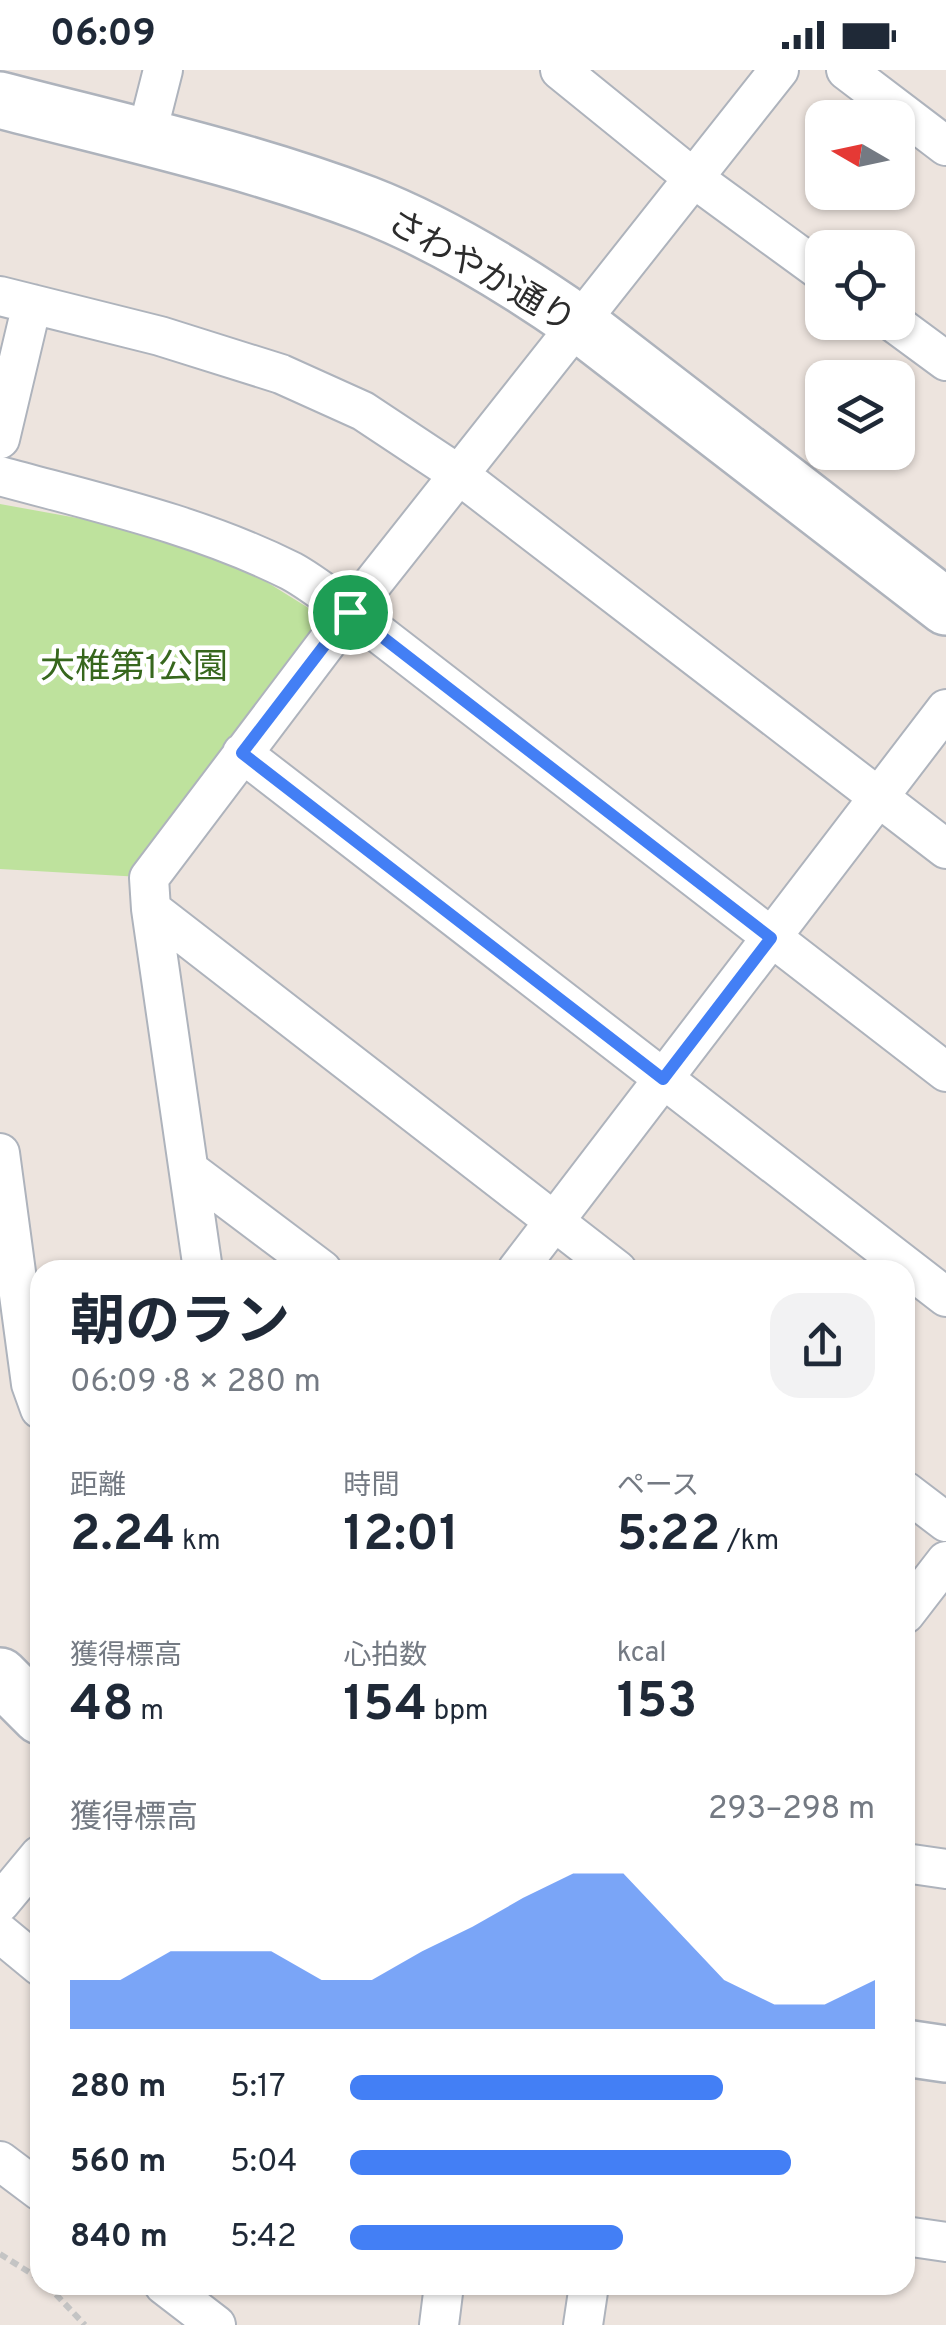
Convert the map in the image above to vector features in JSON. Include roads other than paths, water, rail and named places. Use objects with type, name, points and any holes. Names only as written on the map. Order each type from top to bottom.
[{"type":"street","points":[[146,137],[163,70]]},
{"type":"street","points":[[560,70],[692,177],[805,260]]},
{"type":"street","points":[[202,1260],[151,909],[150,878],[350,612],[778,70]]},
{"type":"street","points":[[846,70],[946,146]]},
{"type":"street","name":"さわやか通り","points":[[0,100],[262,168],[369,206],[457,247],[578,323],[946,607]]},
{"type":"street","points":[[0,439],[16,300],[160,336],[281,374],[363,411],[458,474],[946,848]]},
{"type":"street","points":[[915,338],[946,361]]},
{"type":"street","points":[[0,476],[165,520],[225,541],[295,573],[946,1072]]},
{"type":"street","points":[[525,1260],[946,709]]},
{"type":"street","points":[[242,753],[898,1260]]},
{"type":"street","points":[[151,909],[604,1260]]},
{"type":"street","points":[[0,1152],[12,1347],[30,1382]]},
{"type":"street","points":[[189,1170],[309,1260]]},
{"type":"street","points":[[915,1273],[946,1297]]},
{"type":"street","points":[[915,1499],[946,1522]]},
{"type":"street","points":[[915,1601],[946,1561]]},
{"type":"street","points":[[0,1676],[30,1706]]},
{"type":"street","points":[[915,1864],[946,1869]]},
{"type":"street","points":[[0,1902],[30,1867]]},
{"type":"street","points":[[0,1933],[30,1958]]},
{"type":"street","points":[[915,2049],[946,2054]]},
{"type":"street","points":[[0,2161],[30,2184]]},
{"type":"street","points":[[915,2237],[946,2242]]},
{"type":"street","points":[[177,2295],[216,2325]]},
{"type":"street","points":[[439,2325],[443,2295]]},
{"type":"street","points":[[584,2325],[588,2295]]},
{"type":"park label","name":"大椎第1公園","points":[[134,666]]}]
